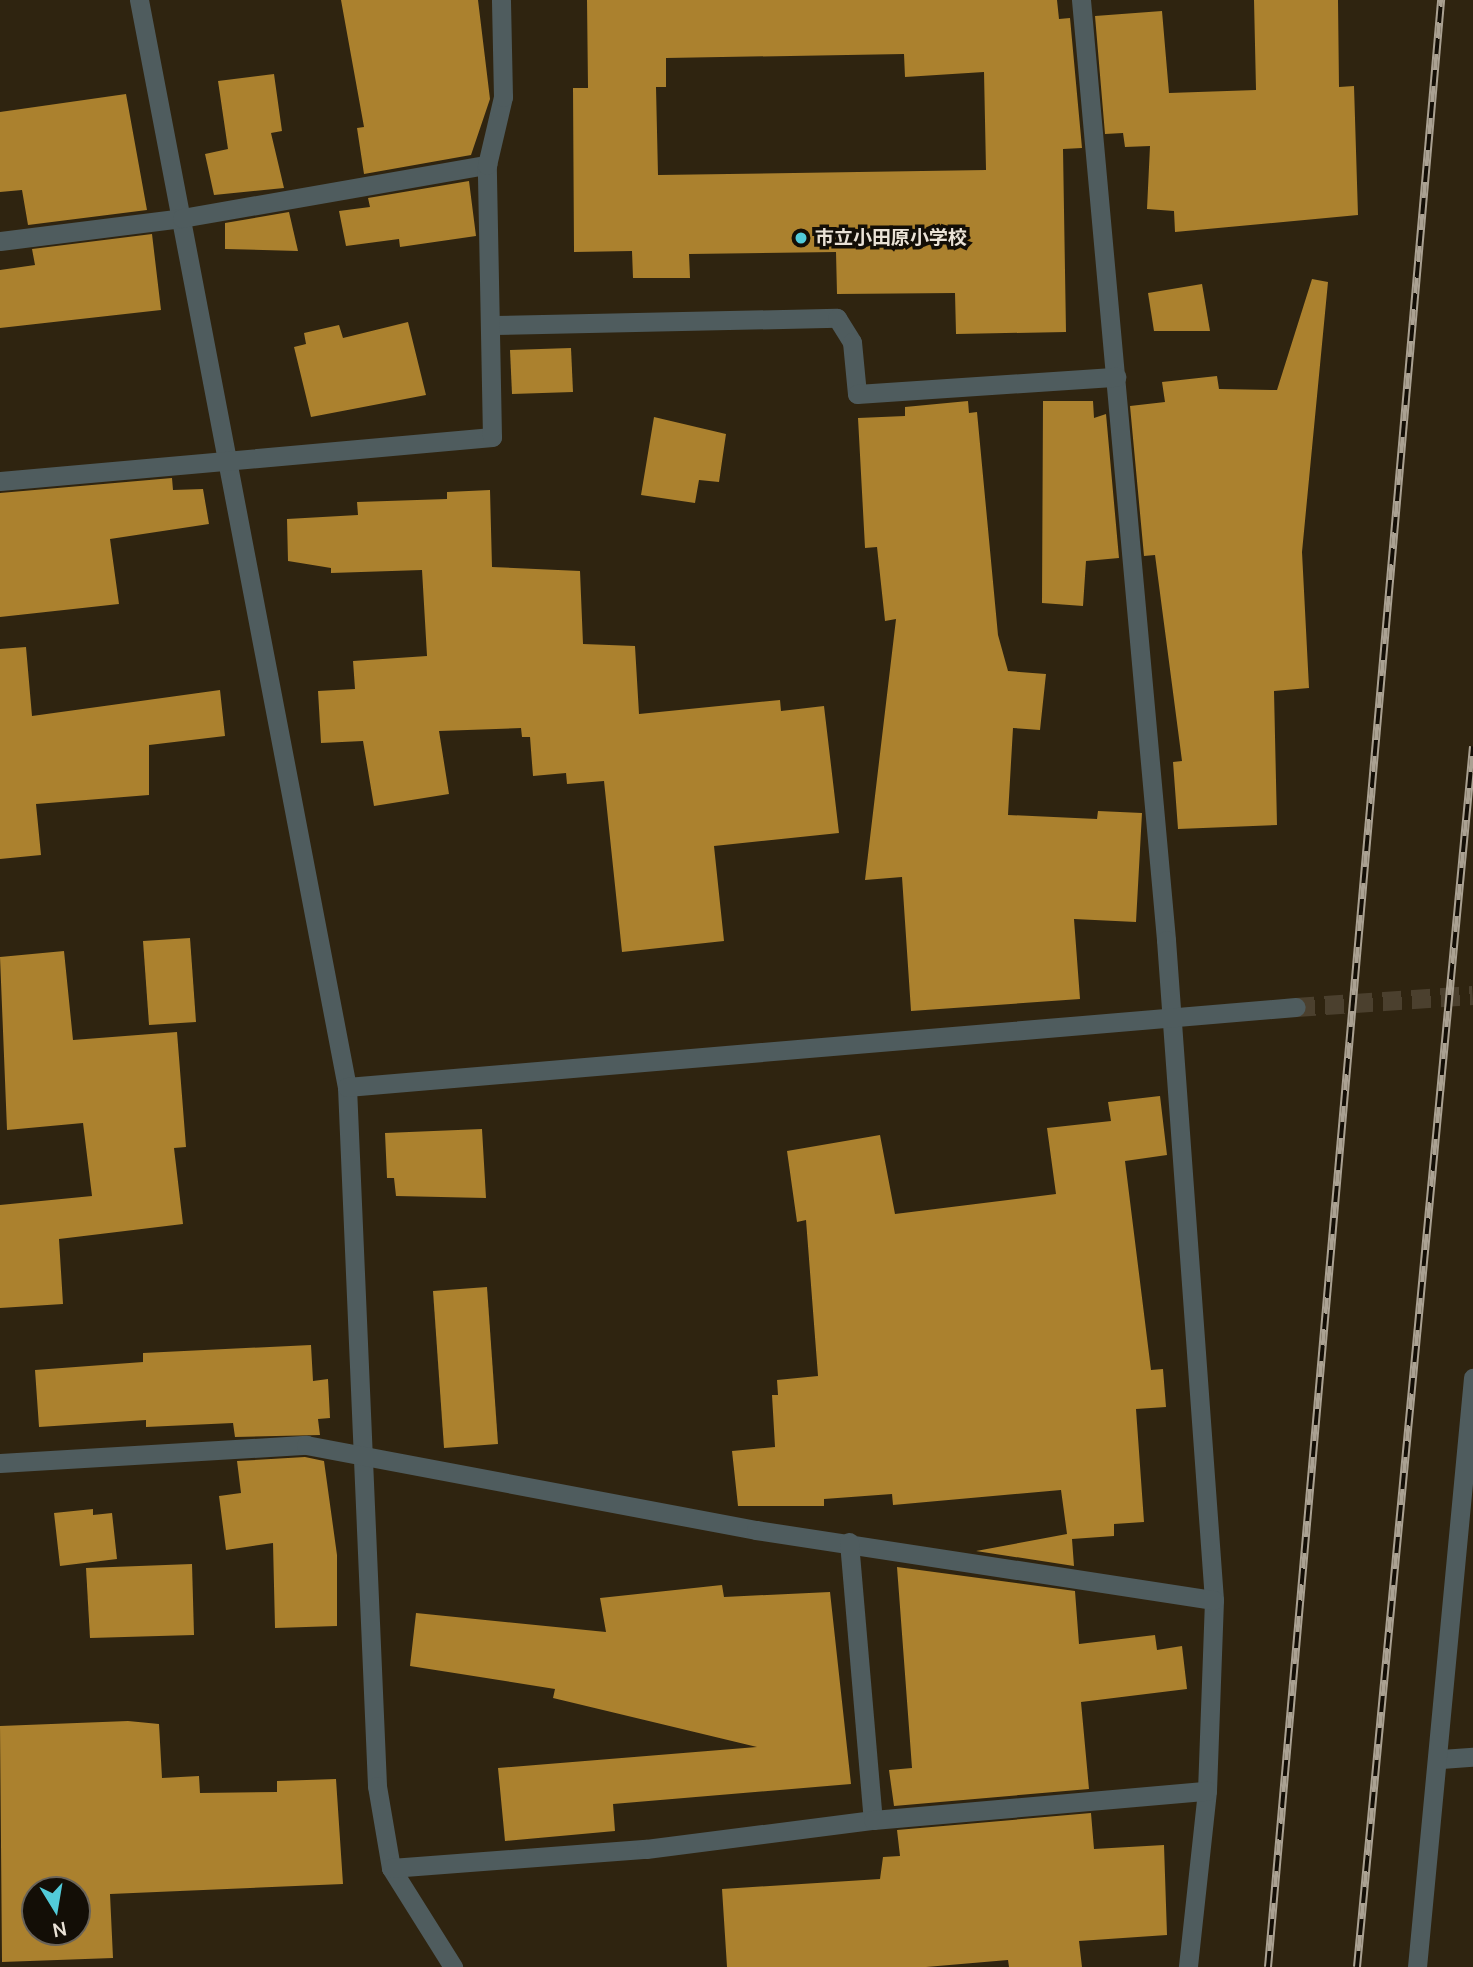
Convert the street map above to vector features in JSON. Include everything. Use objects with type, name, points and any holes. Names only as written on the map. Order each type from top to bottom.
[{"type":"street","points":[[139,0],[348,1087],[377,1786],[391,1868],[453,1967]]},
{"type":"street","points":[[0,481],[228,457],[492,437],[494,325],[487,165],[503,97],[501,0]]},
{"type":"street","points":[[1081,0],[1115,377],[1214,1600],[1207,1791],[1188,1967]]},
{"type":"street","points":[[0,241],[182,218],[487,165]]},
{"type":"street","points":[[494,325],[837,318],[852,342],[857,394],[1115,377]]},
{"type":"street","points":[[348,1087],[1168,1023],[1296,1007]]},
{"type":"street","points":[[1418,1967],[1441,1759],[1473,1378]]},
{"type":"street","points":[[0,1463],[306,1445],[365,1453],[849,1542],[1214,1600]]},
{"type":"street","points":[[849,1542],[873,1820]]},
{"type":"street","points":[[1441,1759],[1473,1757]]},
{"type":"street","points":[[391,1868],[646,1849],[873,1820],[1207,1791]]},
{"type":"building","points":[[341,0],[478,0],[490,99],[471,155],[364,174],[357,128],[364,127]]},
{"type":"building","points":[[587,0],[1057,0],[1059,19],[1070,18],[1082,148],[1063,149],[1066,332],[956,334],[955,293],[837,294],[836,252],[689,254],[690,278],[633,278],[632,251],[574,252],[573,88],[588,88]],"holes":[[[904,54],[905,77],[984,72],[986,170],[658,175],[656,87],[666,87],[666,58]]]},
{"type":"building","points":[[1254,0],[1338,0],[1339,87],[1354,86],[1358,215],[1175,232],[1174,211],[1147,209],[1150,146],[1125,147],[1123,133],[1105,134],[1095,16],[1162,11],[1169,93],[1256,90]]},
{"type":"building","points":[[274,74],[282,131],[271,133],[284,188],[214,195],[205,154],[228,149],[218,81]]},
{"type":"building","points":[[126,94],[147,210],[28,225],[22,190],[0,192],[0,112]]},
{"type":"building","points":[[469,181],[476,236],[400,247],[399,239],[346,246],[339,211],[370,207],[368,198]]},
{"type":"building","points":[[289,212],[298,251],[225,249],[225,223]]},
{"type":"building","points":[[152,234],[161,310],[0,328],[0,270],[35,265],[32,249]]},
{"type":"building","points":[[1312,279],[1328,282],[1302,552],[1309,688],[1274,691],[1277,825],[1178,829],[1173,762],[1182,761],[1155,555],[1144,556],[1130,406],[1165,402],[1162,382],[1217,376],[1219,389],[1277,390]]},
{"type":"building","points":[[1202,284],[1210,331],[1154,331],[1148,293]]},
{"type":"building","points":[[408,322],[426,395],[311,417],[294,347],[306,344],[304,333],[339,325],[343,338]]},
{"type":"building","points":[[571,348],[573,392],[512,394],[510,350]]},
{"type":"building","points":[[968,401],[969,413],[977,412],[998,635],[1008,671],[1046,674],[1040,730],[1013,728],[1008,815],[1097,819],[1098,811],[1142,813],[1136,922],[1074,919],[1080,999],[911,1011],[902,877],[865,880],[896,619],[885,621],[877,547],[865,548],[858,418],[905,416],[905,407]]},
{"type":"building","points":[[1043,401],[1093,401],[1094,418],[1106,414],[1119,558],[1086,561],[1083,606],[1042,603]]},
{"type":"building","points":[[654,417],[726,434],[719,482],[699,480],[695,503],[641,495]]},
{"type":"building","points":[[172,478],[173,490],[203,489],[209,524],[110,539],[119,604],[0,617],[0,493]]},
{"type":"building","points":[[490,490],[492,567],[580,571],[583,644],[635,646],[639,714],[780,700],[781,711],[824,706],[839,833],[714,846],[724,941],[622,952],[604,781],[567,784],[566,773],[533,776],[530,737],[522,737],[521,728],[439,731],[449,794],[374,806],[363,741],[321,743],[318,691],[355,689],[353,661],[427,656],[422,570],[331,573],[331,568],[288,561],[287,519],[358,515],[357,502],[447,499],[447,492]]},
{"type":"building","points":[[26,647],[32,716],[220,690],[225,736],[149,745],[149,795],[36,804],[41,855],[0,859],[0,649]]},
{"type":"building","points":[[190,938],[196,1022],[149,1025],[143,941]]},
{"type":"building","points":[[64,951],[73,1040],[177,1032],[186,1147],[174,1148],[183,1224],[59,1239],[63,1304],[0,1308],[0,1205],[92,1196],[83,1123],[7,1130],[0,957]]},
{"type":"building","points":[[1160,1096],[1167,1155],[1125,1161],[1151,1370],[1163,1369],[1166,1407],[1136,1409],[1144,1522],[1114,1524],[1114,1536],[1072,1539],[1074,1566],[976,1551],[1067,1534],[1061,1490],[893,1505],[892,1494],[824,1499],[824,1506],[738,1506],[732,1451],[775,1447],[772,1395],[778,1395],[777,1380],[818,1376],[806,1220],[797,1222],[787,1151],[880,1135],[895,1214],[1056,1194],[1047,1128],[1111,1121],[1108,1102]]},
{"type":"building","points":[[482,1129],[486,1198],[396,1196],[394,1178],[387,1178],[385,1133]]},
{"type":"building","points":[[487,1287],[498,1444],[444,1448],[433,1291]]},
{"type":"building","points":[[311,1345],[313,1381],[328,1379],[330,1418],[318,1419],[320,1435],[235,1437],[233,1423],[146,1427],[146,1420],[39,1427],[35,1370],[143,1362],[143,1353]]},
{"type":"building","points":[[305,1457],[324,1461],[337,1555],[337,1626],[275,1628],[273,1543],[226,1550],[219,1496],[241,1493],[237,1461]]},
{"type":"building","points":[[93,1509],[93,1515],[112,1513],[117,1559],[60,1566],[54,1513]]},
{"type":"building","points":[[192,1564],[194,1635],[90,1638],[86,1568]]},
{"type":"building","points":[[897,1567],[1075,1591],[1079,1644],[1155,1635],[1157,1650],[1182,1646],[1187,1689],[1081,1702],[1089,1789],[894,1806],[889,1770],[912,1768]]},
{"type":"building","points":[[722,1585],[724,1597],[830,1592],[851,1784],[613,1804],[615,1831],[505,1841],[498,1768],[757,1747],[553,1698],[555,1689],[410,1666],[416,1613],[606,1632],[600,1598]]},
{"type":"building","points":[[128,1721],[159,1724],[162,1778],[199,1776],[200,1793],[277,1792],[277,1781],[336,1779],[343,1884],[110,1894],[113,1958],[2,1962],[0,1726]]},
{"type":"building","points":[[1091,1813],[1094,1849],[1164,1845],[1167,1935],[1079,1941],[1082,1967],[1009,1967],[1008,1960],[926,1967],[727,1967],[722,1889],[880,1879],[883,1857],[900,1856],[897,1830]]},
{"type":"tunnel","points":[[1296,1007],[1473,995]]},
{"type":"railway","points":[[1268,1967],[1441,0]]},
{"type":"railway","points":[[1357,1967],[1473,746]]},
{"type":"place","name":"市立小田原小学校","points":[[801,238]]}]
